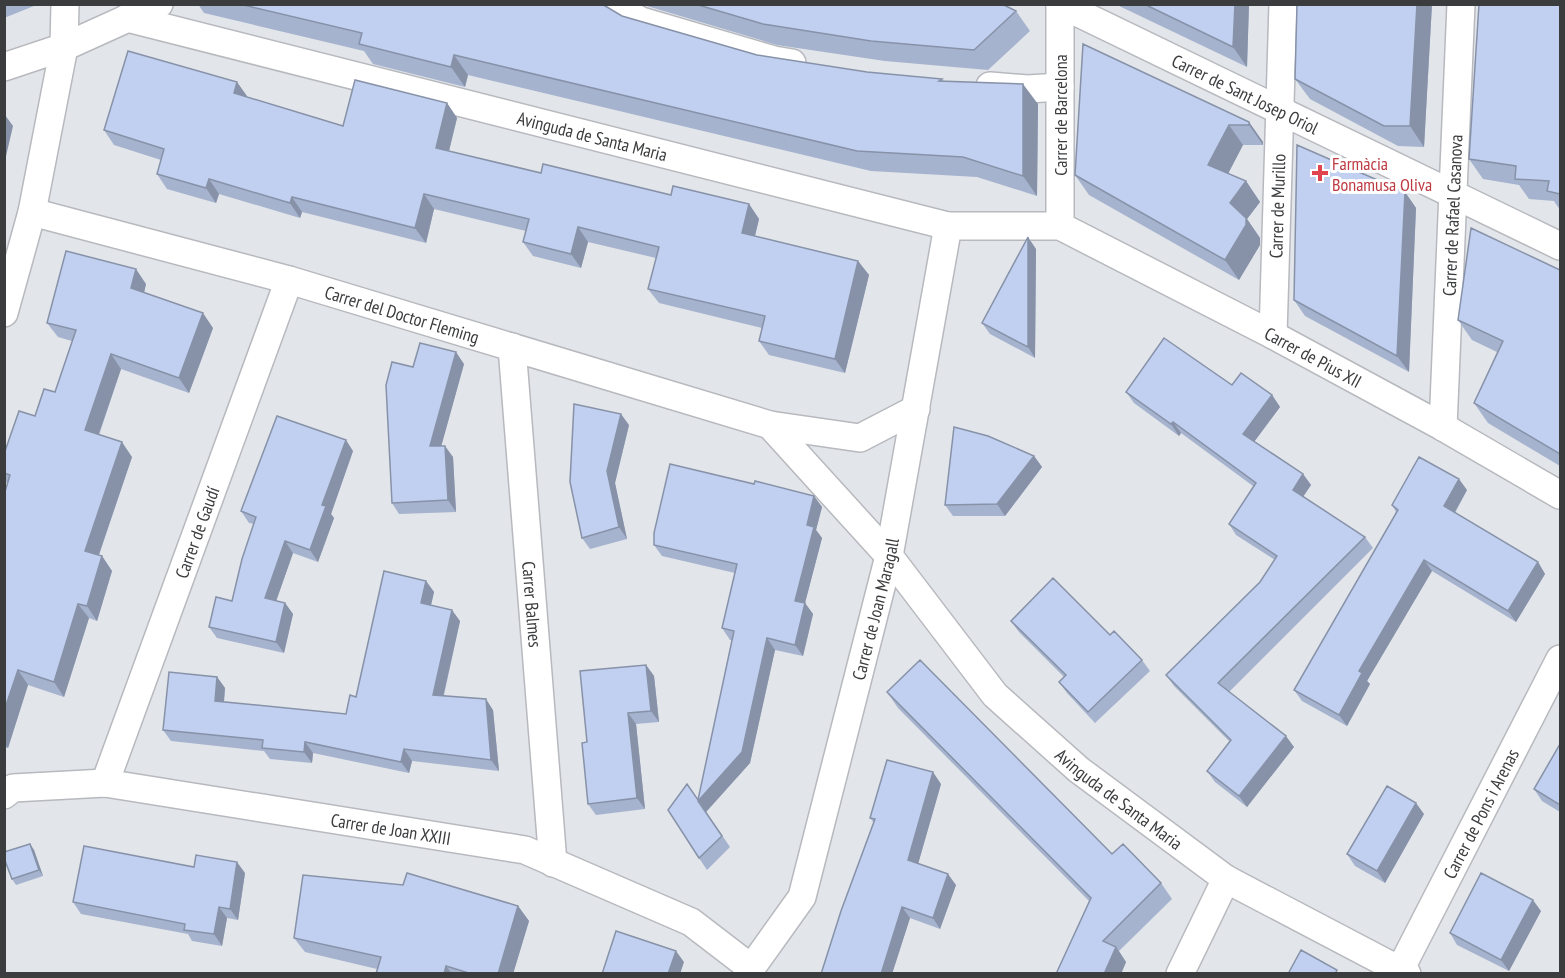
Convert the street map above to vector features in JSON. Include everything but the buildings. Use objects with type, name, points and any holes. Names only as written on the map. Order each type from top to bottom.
[{"type":"street","points":[[4,313],[32,212],[64,47],[65,4]]},
{"type":"street","points":[[4,67],[64,47],[159,4]]},
{"type":"street","points":[[611,4],[641,21],[774,60],[818,67]]},
{"type":"street","name":"Carrer de Barcelona","points":[[1060,4],[1060,226]]},
{"type":"street","name":"Carrer de Sant Josep Oriol","points":[[1060,4],[1560,246]]},
{"type":"street","name":"Carrer de Murillo","points":[[1273,335],[1283,4]]},
{"type":"street","name":"Carrer de Rafael Casanova","points":[[1443,427],[1461,4]]},
{"type":"street","name":"Avinguda de Santa Maria","points":[[127,18],[948,226],[1060,226]]},
{"type":"street","points":[[968,85],[1028,89],[1060,87]]},
{"type":"street","name":"Carrer del Doctor Fleming","points":[[32,212],[289,280],[770,424],[860,438],[916,409]]},
{"type":"street","name":"Carrer de Joan Maragall","points":[[749,971],[802,897],[889,556],[948,226]]},
{"type":"street","name":"Carrer de Pius XII","points":[[1060,226],[1273,335],[1443,427],[1560,495]]},
{"type":"street","name":"Carrer de Gaudí","points":[[105,783],[289,280]]},
{"type":"street","name":"Carrer Balmes","points":[[512,347],[553,863]]},
{"type":"street","points":[[770,424],[889,556]]},
{"type":"street","name":"Avinguda de Santa Maria","points":[[889,556],[995,695],[1079,770],[1226,879],[1404,972]]},
{"type":"street","name":"Carrer de Pons i Arenas","points":[[1404,972],[1560,659]]},
{"type":"street","name":"Carrer de Joan XXIII","points":[[4,795],[13,788],[105,783],[525,850],[691,922],[749,971]]},
{"type":"street","points":[[1180,974],[1226,879]]},
{"type":"place","name":"Farmàcia Bonamusa Oliva","points":[[1320,173]]}]
